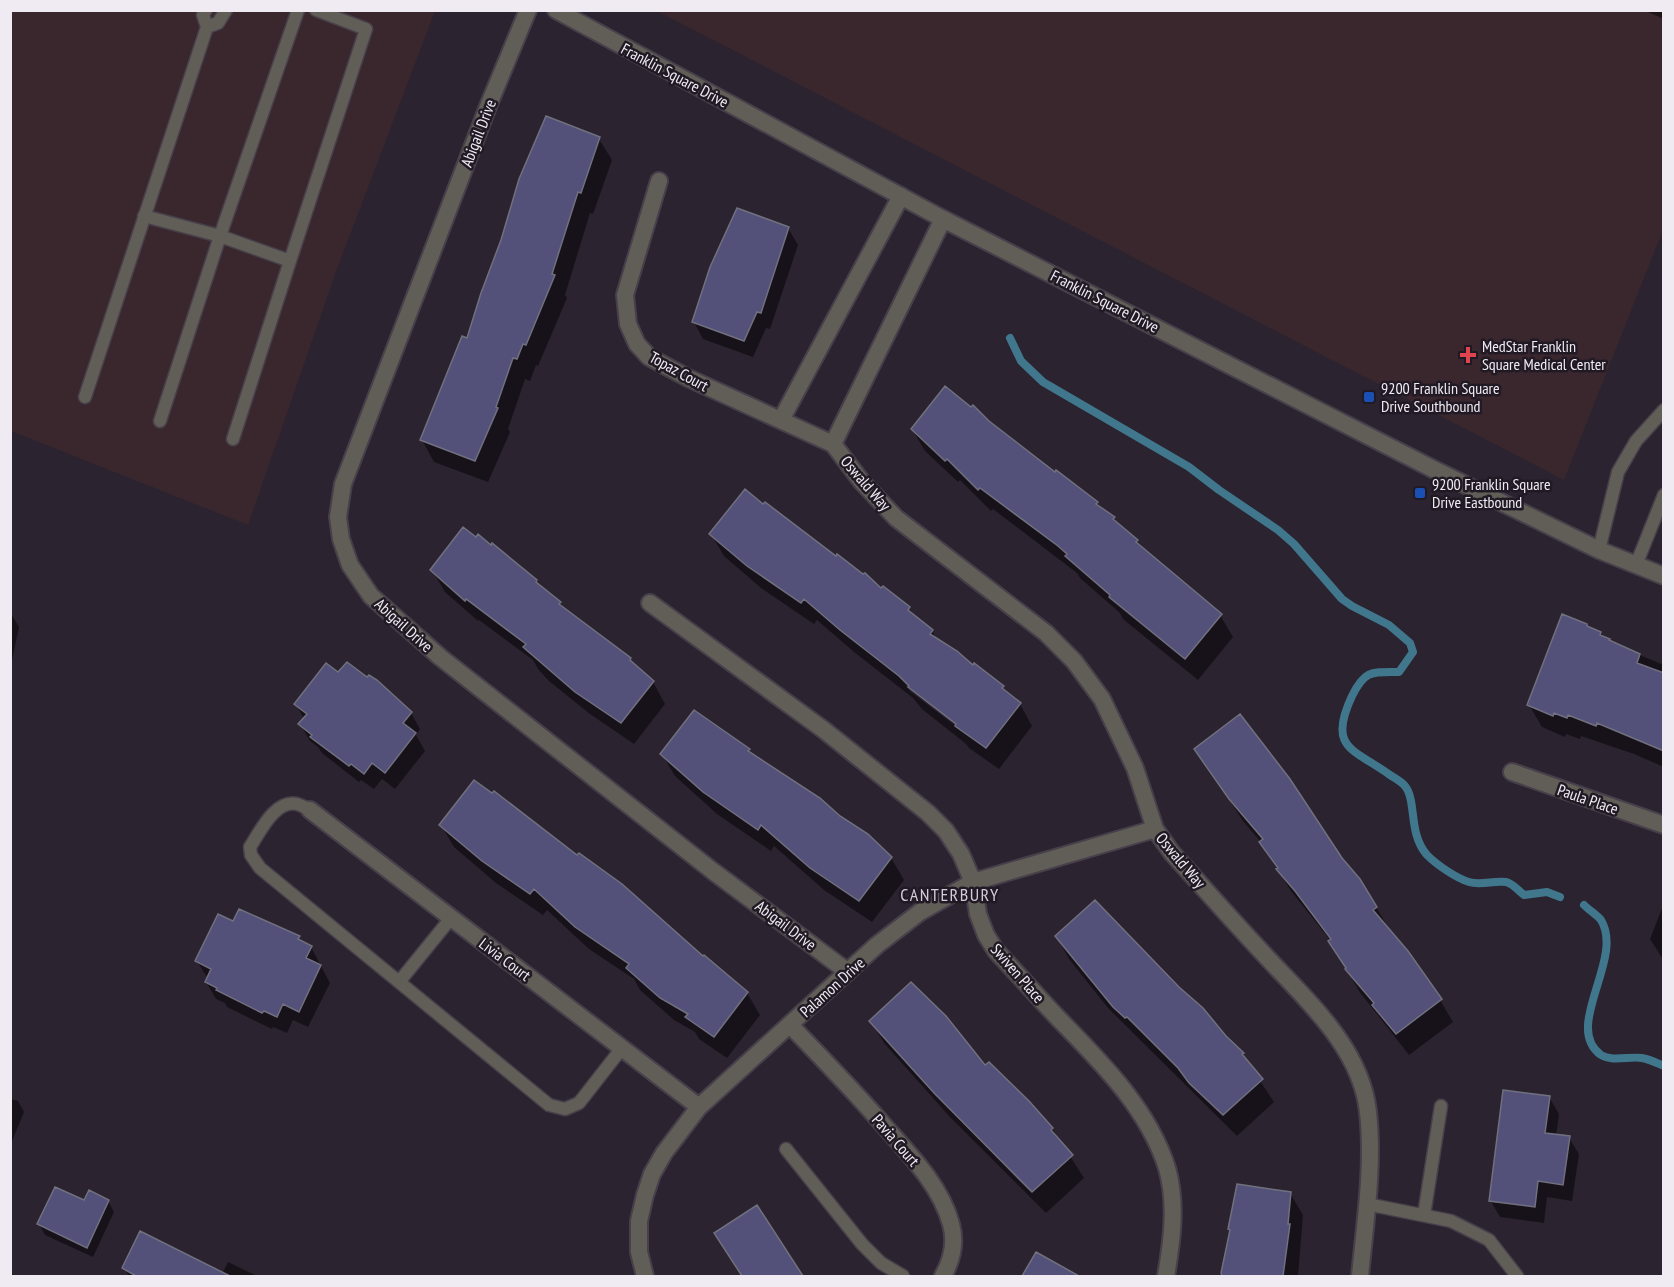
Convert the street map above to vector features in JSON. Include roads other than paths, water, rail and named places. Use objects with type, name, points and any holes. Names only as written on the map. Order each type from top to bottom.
[{"type":"street","name":"Abigail Drive","points":[[528,10],[476,137],[344,484],[338,517],[341,539],[350,565],[371,596],[440,657],[714,872],[848,972]]},
{"type":"street","name":"Franklin Square Drive","points":[[556,10],[943,219],[1433,469],[1599,550],[1664,576]]},
{"type":"street","name":"Topaz Court","points":[[658,181],[625,295],[628,324],[638,344],[649,357],[678,373],[781,420]]},
{"type":"street","points":[[781,420],[901,196]]},
{"type":"street","name":"Oswald Way","points":[[833,444],[943,219]]},
{"type":"street","name":"Oswald Way","points":[[781,420],[833,444],[862,482],[896,518],[1046,633],[1074,661],[1102,699],[1135,768],[1155,829],[1172,853],[1337,1036],[1350,1057],[1362,1085],[1368,1111],[1370,1179],[1359,1276]]},
{"type":"street","name":"Swiven Place","points":[[650,603],[824,730],[928,813],[946,831],[961,854],[973,882],[978,914],[986,935],[996,951],[1108,1070],[1147,1125],[1157,1145],[1167,1169],[1173,1203],[1171,1246],[1166,1276]]},
{"type":"street","name":"Paula Place","points":[[1512,772],[1664,825]]},
{"type":"street","name":"Livia Court","points":[[310,810],[699,1107]]},
{"type":"street","name":"Palamon Drive","points":[[645,1276],[639,1252],[639,1221],[652,1174],[664,1154],[699,1107],[877,945],[920,912],[973,882],[1155,829]]},
{"type":"street","name":"Pavia Court","points":[[790,1025],[865,1104],[920,1167],[935,1189],[951,1223],[954,1244],[948,1266],[942,1276]]},
{"type":"lane","points":[[86,397],[207,27],[203,15],[206,10]]},
{"type":"lane","points":[[207,27],[218,22],[226,10]]},
{"type":"lane","points":[[160,421],[220,236],[298,10]]},
{"type":"lane","points":[[233,439],[366,29],[316,10]]},
{"type":"lane","points":[[144,216],[220,236],[290,261]]},
{"type":"lane","points":[[1599,550],[1618,472],[1636,441],[1664,410]]},
{"type":"lane","points":[[1636,565],[1664,495]]},
{"type":"lane","points":[[310,810],[296,803],[285,805],[275,812],[250,847],[251,855],[260,868],[549,1105],[565,1109],[579,1103],[622,1048]]},
{"type":"lane","points":[[399,982],[451,918]]},
{"type":"lane","points":[[1424,1215],[1441,1106]]},
{"type":"lane","points":[[786,1149],[862,1245],[882,1263],[903,1276]]},
{"type":"lane","points":[[1367,1204],[1451,1221],[1489,1240],[1517,1276]]},
{"type":"waterway","points":[[1010,338],[1021,361],[1043,382],[1189,467],[1278,530],[1294,544],[1342,599],[1389,625],[1410,643],[1413,652],[1399,672],[1370,674],[1361,681],[1352,696],[1342,727],[1348,746],[1405,786],[1409,792],[1415,828],[1421,847],[1441,867],[1469,882],[1506,882],[1524,895],[1547,892],[1560,897]]},
{"type":"waterway","points":[[1584,905],[1601,920],[1606,936],[1606,954],[1590,1010],[1588,1028],[1591,1043],[1605,1057],[1642,1058],[1664,1066]]},
{"type":"place","name":"MedStar Franklin Square Medical Center","points":[[1468,355]]},
{"type":"place","name":"9200 Franklin Square Drive Southbound","points":[[1369,397]]},
{"type":"place","name":"9200 Franklin Square Drive Eastbound","points":[[1420,493]]},
{"type":"district","name":"CANTERBURY","points":[[950,895]]}]
